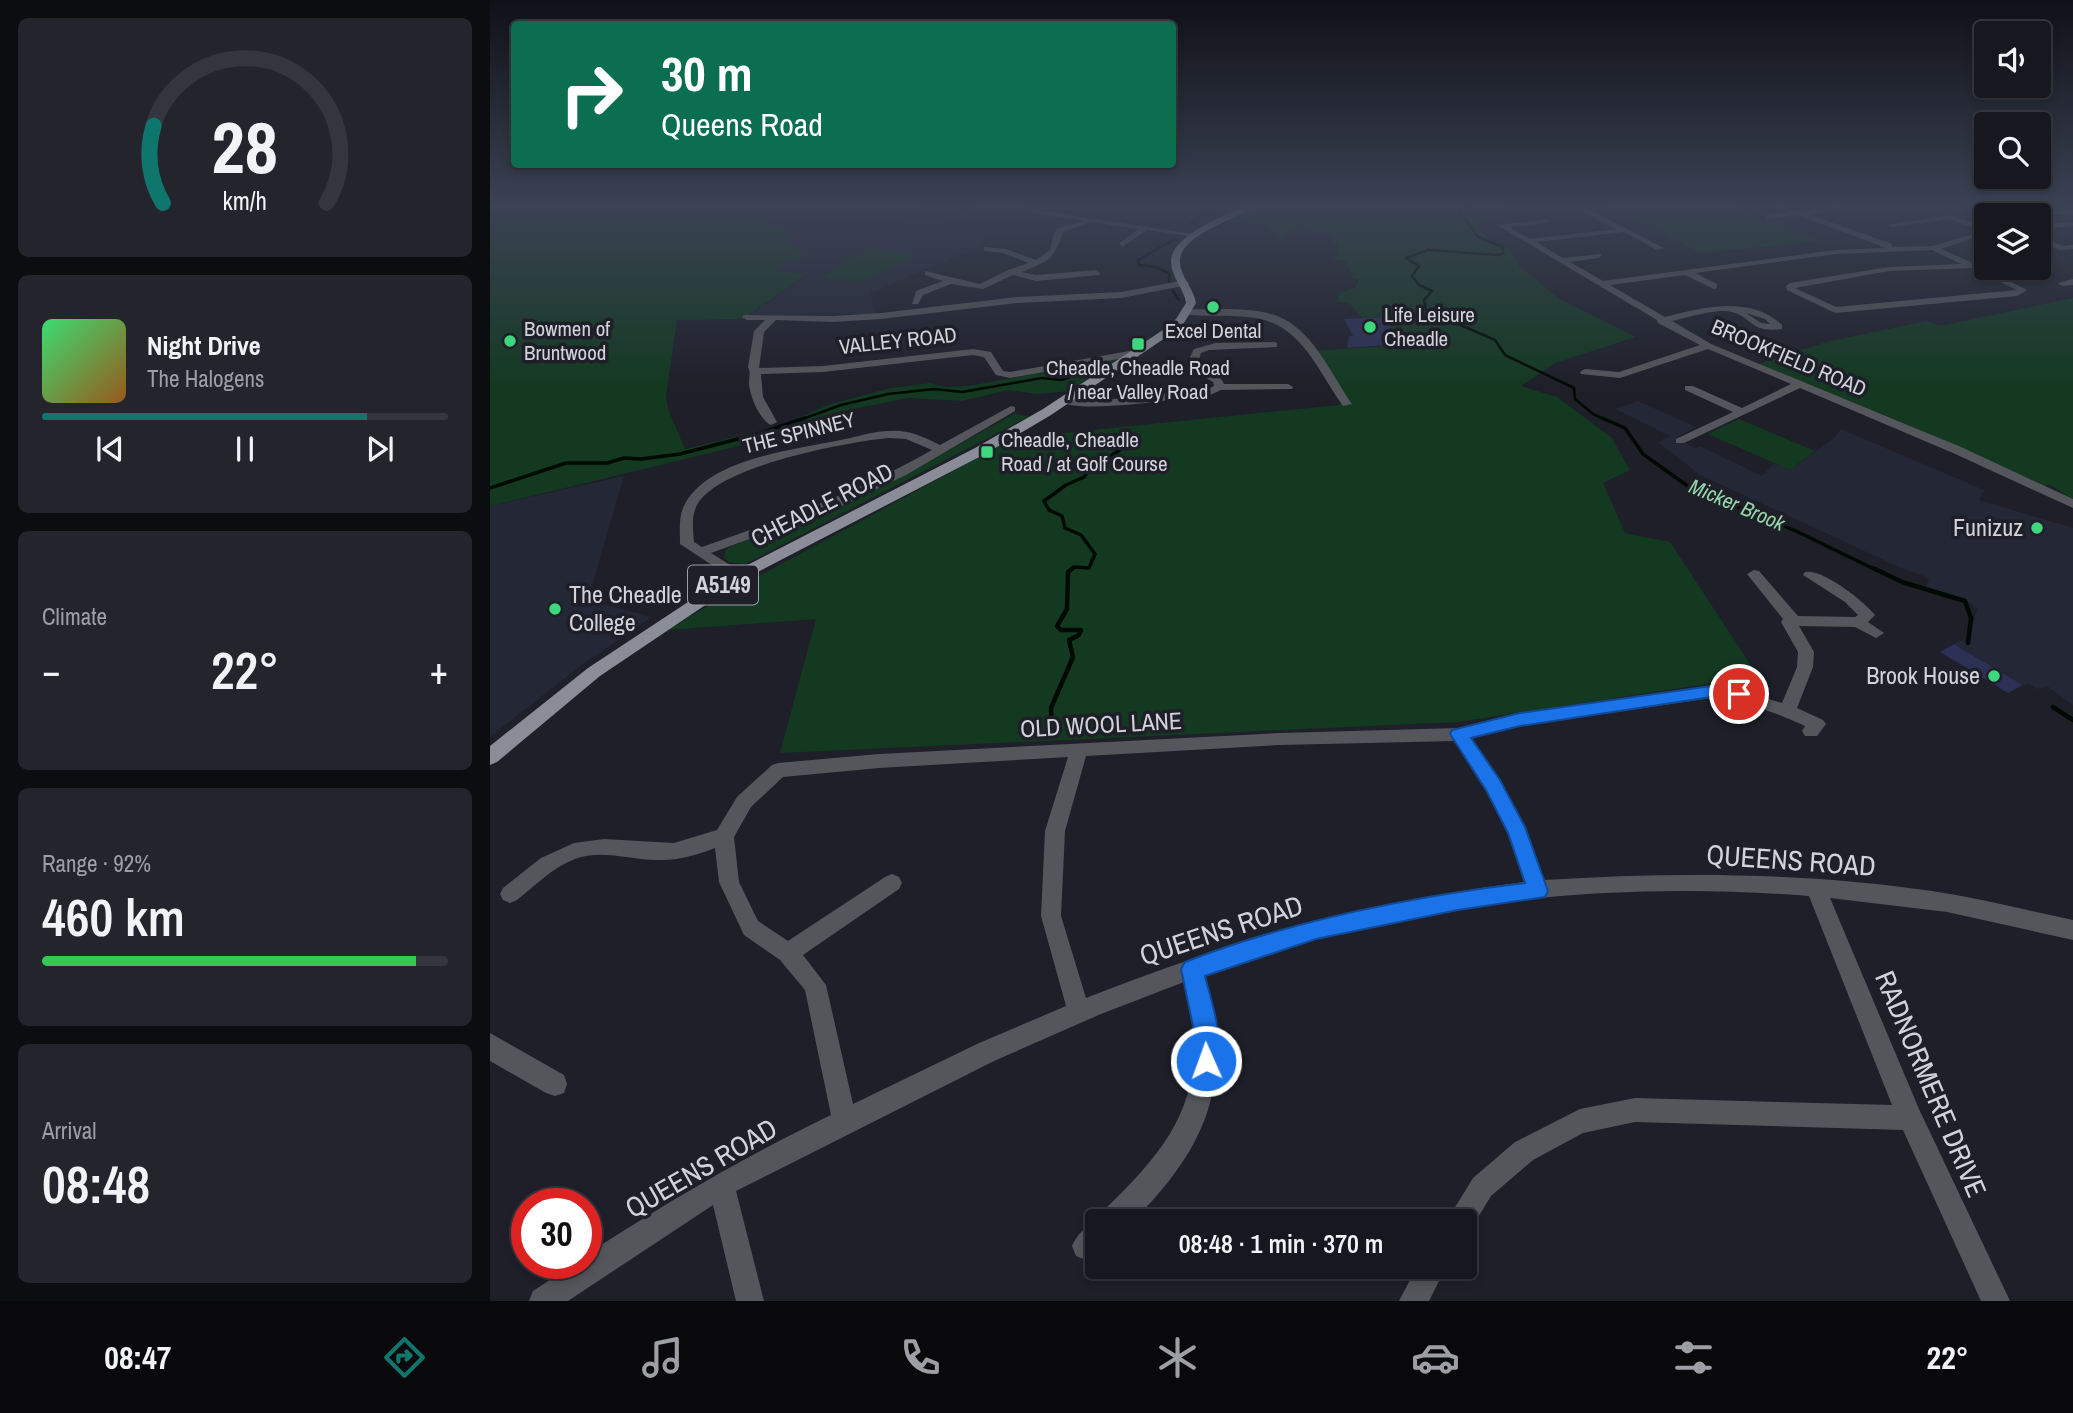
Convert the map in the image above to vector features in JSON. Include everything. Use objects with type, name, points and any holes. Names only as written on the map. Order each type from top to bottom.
[{"type":"main road","points":[[1179,267],[1191,303],[1186,312]]},
{"type":"main road","name":"CHEADLE ROAD","points":[[490,757],[594,672],[738,576],[980,451],[1064,401],[1170,330],[1186,312]]},
{"type":"street","points":[[928,273],[951,281],[985,287],[1026,267]]},
{"type":"street","name":"BROOKFIELD ROAD","points":[[1570,267],[1707,346],[1957,450],[2073,505]]},
{"type":"street","points":[[1599,284],[1732,267]]},
{"type":"street","points":[[1972,267],[2023,290],[2017,293],[1835,310],[1791,290],[1790,286],[1889,269],[1972,267]]},
{"type":"street","points":[[1011,272],[1036,278],[1097,273]]},
{"type":"street","points":[[1688,273],[1714,286]]},
{"type":"street","points":[[915,302],[919,293],[951,281]]},
{"type":"street","points":[[2062,283],[2073,282]]},
{"type":"street","points":[[747,317],[881,316],[1017,300],[1121,295],[1185,283]]},
{"type":"street","points":[[1661,321],[1711,309],[1736,310]]},
{"type":"street","points":[[1186,312],[1265,317],[1285,323],[1301,340],[1347,404]]},
{"type":"street","points":[[771,422],[757,394],[754,378],[756,370],[752,367],[759,331],[773,318]]},
{"type":"street","points":[[1219,387],[1218,381],[1200,370],[1194,359],[1198,351],[1222,344],[1261,347],[1274,345]]},
{"type":"street","points":[[1585,372],[1620,375],[1707,346]]},
{"type":"street","name":"VALLEY ROAD","points":[[756,370],[837,368],[980,352],[989,356],[1000,373],[1010,375],[1135,353]]},
{"type":"street","points":[[1680,441],[1798,385]]},
{"type":"street","points":[[1064,401],[1094,404],[1124,399],[1167,398],[1210,392],[1219,387],[1288,387]]},
{"type":"street","points":[[1689,388],[1740,411]]},
{"type":"street","points":[[702,552],[839,502],[902,472],[1012,409]]},
{"type":"street","name":"THE SPINNEY","points":[[738,576],[687,544],[687,521],[692,502],[709,486],[739,468],[770,458],[896,434],[911,436],[941,450]]},
{"type":"street","points":[[1755,574],[1794,622]]},
{"type":"street","points":[[1810,575],[1850,599],[1875,633]]},
{"type":"street","points":[[1788,710],[1805,667],[1806,652],[1789,622],[1862,618]]},
{"type":"street","name":"OLD WOOL LANE","points":[[724,836],[744,802],[778,769],[1280,739],[1459,734],[1520,720],[1711,692],[1739,694],[1788,710],[1817,724],[1811,731]]},
{"type":"street","points":[[1459,734],[1493,785],[1518,833],[1537,891]]},
{"type":"street","points":[[1078,752],[1055,831],[1051,916],[1079,1012]]},
{"type":"street","points":[[510,894],[545,866],[573,851],[597,846],[657,852],[693,849],[724,836],[729,882],[751,928],[788,953],[815,985],[845,1122]]},
{"type":"street","points":[[788,953],[892,883]]},
{"type":"street","name":"QUEENS ROAD","points":[[543,1301],[721,1185],[961,1064],[1079,1012],[1192,969],[1316,929],[1458,901],[1537,891],[1673,883],[1816,888],[1930,901],[2073,930]]},
{"type":"street","name":"RADNORMERE DRIVE","points":[[1816,888],[1910,1118],[1996,1301]]},
{"type":"street","points":[[1126,1209],[1147,1189],[1184,1141],[1202,1093],[1206,1061],[1205,1026],[1192,969]]},
{"type":"street","points":[[492,1051],[555,1084]]},
{"type":"street","points":[[1468,1209],[1482,1187],[1524,1151],[1580,1121],[1635,1110],[1910,1118]]},
{"type":"street","points":[[721,1185],[750,1301]]},
{"type":"street","points":[[1413,1301],[1425,1279]]},
{"type":"shaded area","points":[[768,267],[933,267],[870,293],[876,314],[750,315],[806,276],[769,270]]},
{"type":"shaded area","points":[[1638,401],[1696,427],[1675,438],[1695,448],[1700,446],[1762,476],[1774,463],[1790,470],[1833,439],[1841,429],[1984,490],[1979,500],[2073,528],[2073,705],[2047,686],[2037,689],[2029,684],[2025,686],[1954,644],[1960,640],[1968,644],[1977,609],[1971,603],[1926,588],[1929,578],[1901,568],[1700,475],[1658,442],[1670,436],[1615,409]]},
{"type":"shaded area","name":"The Cheadle College","points":[[624,476],[588,600],[652,617],[583,664],[490,737],[490,506]]},
{"type":"green space","points":[[490,267],[780,267],[771,270],[806,275],[743,319],[677,320],[666,397],[668,409],[685,449],[778,427],[828,405],[890,388],[930,383],[947,387],[968,386],[1117,359],[1071,391],[1037,394],[1008,390],[962,401],[908,398],[834,413],[739,446],[490,506]]},
{"type":"green space","points":[[839,267],[895,267],[862,282],[822,279]]},
{"type":"green space","points":[[1349,267],[1520,267],[1561,300],[1636,337],[1555,363],[1521,386],[1557,397],[1612,438],[1630,470],[1603,483],[1625,533],[1670,542],[1758,676],[1458,722],[780,753],[816,619],[667,630],[748,582],[1014,438],[1339,405],[1344,400],[1309,351],[1391,346],[1399,343],[1385,317],[1363,318],[1350,304],[1337,301],[1341,292],[1355,288],[1359,279],[1353,279]]},
{"type":"green space","points":[[2073,298],[2073,500],[2049,484],[2045,486],[1911,426],[1758,364],[1826,342],[1927,321],[1940,326]]},
{"type":"green space","points":[[1014,414],[1030,416],[745,564],[729,562],[724,557],[726,550],[732,546],[842,505],[895,480]]},
{"type":"green space","points":[[1739,419],[1815,451],[1790,470],[1708,434]]},
{"type":"building","name":"Life Leisure Cheadle","points":[[1385,317],[1400,344],[1347,348],[1349,336],[1353,336],[1344,319]]},
{"type":"building","name":"Brook House","points":[[1954,644],[2023,685],[2008,693],[1940,652]]},
{"type":"waterway","points":[[1153,267],[1169,273],[1169,281]]},
{"type":"waterway","name":"Micker Brook","points":[[1419,267],[1412,276],[1419,285],[1432,291],[1424,300],[1426,310],[1495,340],[1505,355],[1574,388],[1575,399],[1593,414],[1606,420]]},
{"type":"waterway","points":[[1173,291],[1179,300]]},
{"type":"waterway","points":[[800,420],[841,405],[888,394],[934,389],[962,392],[1042,378],[1061,380],[1095,369]]},
{"type":"waterway","points":[[490,488],[566,463],[607,463],[624,458],[641,459],[680,454],[761,433],[805,418]]},
{"type":"waterway","name":"Micker Brook","points":[[1602,418],[1625,428],[1643,454],[1689,487],[1796,531],[1876,570]]},
{"type":"waterway","points":[[1073,568],[1089,568],[1095,554],[1081,535],[1065,528],[1062,516],[1049,510],[1044,501],[1066,485],[1084,477],[1090,469],[1123,448],[1115,435]]},
{"type":"waterway","points":[[1052,734],[1051,708],[1073,657],[1069,640],[1079,635],[1081,630],[1061,630],[1057,626],[1067,609],[1068,572],[1073,568]]},
{"type":"waterway","name":"Micker Brook","points":[[1873,568],[1902,582],[1965,601],[1971,618],[1968,643]]},
{"type":"waterway","name":"Micker Brook","points":[[2053,707],[2073,720]]},
{"type":"place","name":"Excel Dental","points":[[1213,307]]},
{"type":"place","name":"Life Leisure Cheadle","points":[[1370,327]]},
{"type":"place","name":"Bowmen of Bruntwood","points":[[510,341]]},
{"type":"place","name":"Cheadle, Cheadle Road / near Valley Road","points":[[1138,344]]},
{"type":"place","name":"Cheadle, Cheadle Road / at Golf Course","points":[[987,452]]},
{"type":"place","name":"Funizuz","points":[[2037,528]]},
{"type":"place","name":"The Cheadle College","points":[[555,609]]},
{"type":"place","name":"Brook House","points":[[1994,676]]},
{"type":"route","points":[[1206,1061],[1205,1026],[1192,969],[1316,929],[1458,901],[1537,891],[1518,833],[1493,785],[1459,734],[1520,720],[1711,692],[1739,694]]}]
